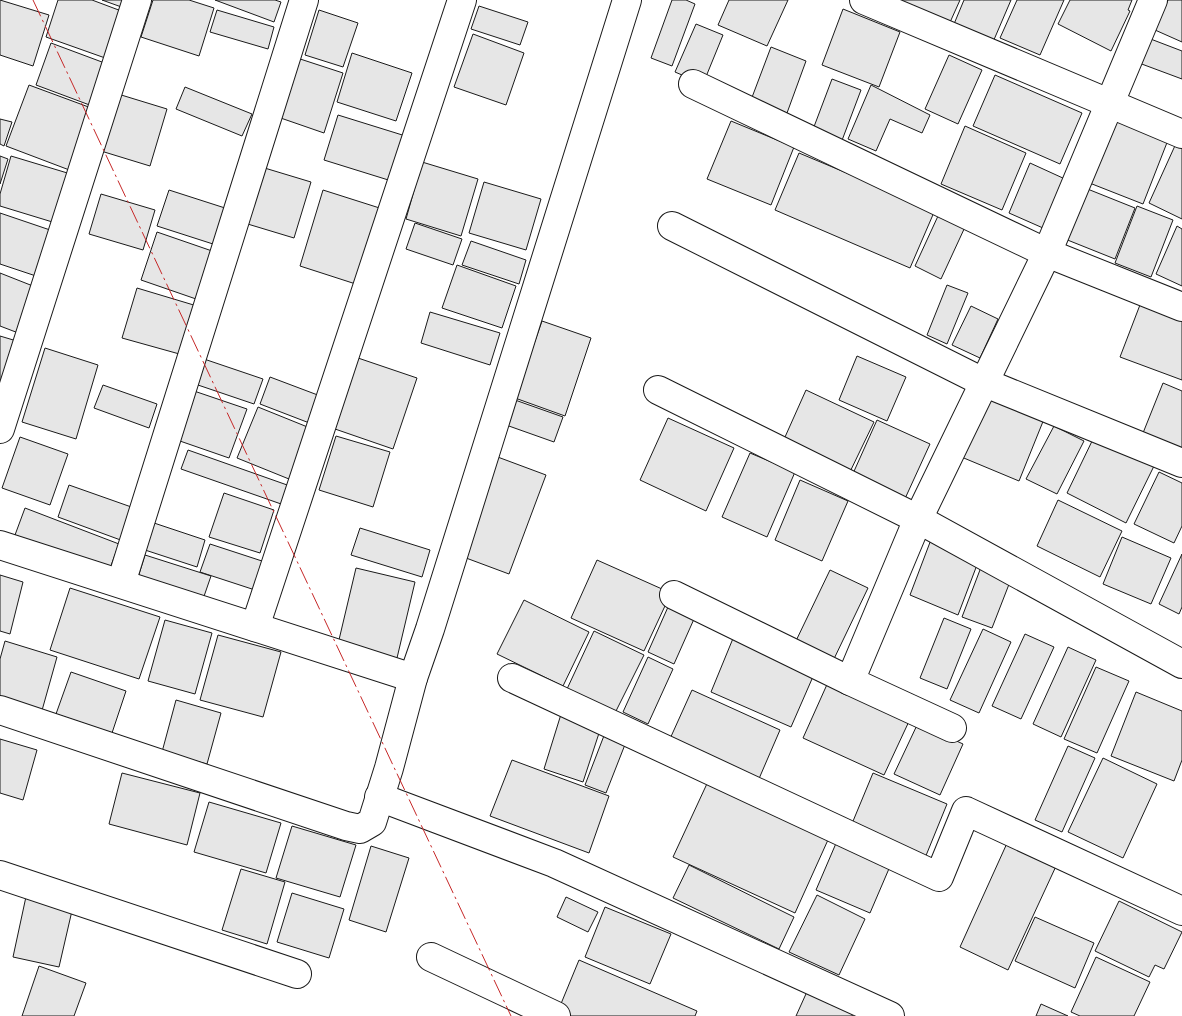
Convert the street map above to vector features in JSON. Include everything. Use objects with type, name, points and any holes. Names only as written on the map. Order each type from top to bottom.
[{"type":"street","points":[[0,429],[138,0]]},
{"type":"street","points":[[121,583],[304,0]]},
{"type":"street","points":[[254,627],[462,0]]},
{"type":"street","points":[[0,710],[346,826],[360,828],[372,822],[389,768],[413,678],[627,0]]},
{"type":"street","points":[[864,0],[1182,134]]},
{"type":"street","points":[[850,681],[918,519],[1047,253],[1153,0]]},
{"type":"street","points":[[693,84],[1047,253],[1182,307]]},
{"type":"street","points":[[672,226],[984,382],[1182,463]]},
{"type":"street","points":[[658,390],[918,519],[1182,664]]},
{"type":"street","points":[[0,545],[413,678]]},
{"type":"street","points":[[674,595],[850,681],[952,728]]},
{"type":"street","points":[[512,678],[939,877],[966,811],[1182,911]]},
{"type":"street","points":[[379,797],[554,863],[890,1016]]},
{"type":"street","points":[[0,875],[297,974]]},
{"type":"street","points":[[431,957],[556,1016]]},
{"type":"building","points":[[0,0],[49,15],[33,66],[0,55]]},
{"type":"building","points":[[58,0],[92,0],[124,12],[108,59],[46,37]]},
{"type":"building","points":[[102,0],[130,0],[127,9]]},
{"type":"building","points":[[153,0],[189,0],[214,8],[199,56],[141,37]]},
{"type":"building","points":[[215,0],[275,0],[281,2],[274,22]]},
{"type":"building","points":[[672,0],[686,0],[695,4],[672,66],[651,58]]},
{"type":"building","points":[[729,0],[788,0],[767,46],[718,25]]},
{"type":"building","points":[[897,0],[960,0],[947,29]]},
{"type":"building","points":[[964,0],[1011,0],[993,42],[954,24]]},
{"type":"building","points":[[1017,0],[1064,0],[1040,55],[1000,38]]},
{"type":"building","points":[[1070,0],[1132,0],[1128,10],[1130,11],[1111,51],[1058,24]]},
{"type":"building","points":[[1168,0],[1182,0],[1182,42],[1155,30]]},
{"type":"building","points":[[479,6],[528,22],[520,45],[471,29]]},
{"type":"building","points":[[843,9],[900,32],[879,87],[822,65]]},
{"type":"building","points":[[217,10],[274,27],[268,49],[210,32]]},
{"type":"building","points":[[319,10],[358,23],[343,67],[305,55]]},
{"type":"building","points":[[696,24],[723,35],[703,84],[675,72]]},
{"type":"building","points":[[473,34],[524,53],[506,105],[454,87]]},
{"type":"building","points":[[1148,38],[1182,51],[1182,79],[1139,63]]},
{"type":"building","points":[[51,43],[110,65],[95,107],[36,85]]},
{"type":"building","points":[[771,47],[806,61],[787,113],[751,100]]},
{"type":"building","points":[[352,53],[412,73],[396,121],[337,102]]},
{"type":"building","points":[[949,55],[982,70],[958,124],[925,109]]},
{"type":"building","points":[[291,56],[343,73],[324,133],[272,115]]},
{"type":"building","points":[[995,75],[1082,113],[1060,164],[973,126]]},
{"type":"building","points":[[832,79],[861,90],[841,143],[812,132]]},
{"type":"building","points":[[29,85],[94,109],[72,171],[6,146]]},
{"type":"building","points":[[871,85],[930,115],[922,133],[890,119],[876,151],[848,139]]},
{"type":"building","points":[[185,87],[252,114],[242,136],[176,109]]},
{"type":"building","points":[[118,94],[167,109],[150,166],[101,151]]},
{"type":"building","points":[[338,115],[412,138],[398,183],[324,160]]},
{"type":"building","points":[[1111,118],[1168,140],[1143,204],[1087,182]]},
{"type":"building","points":[[0,119],[12,122],[4,146],[0,144]]},
{"type":"building","points":[[731,121],[794,147],[771,205],[707,179]]},
{"type":"building","points":[[965,126],[1026,153],[1002,210],[941,184]]},
{"type":"building","points":[[1178,139],[1182,141],[1182,219],[1149,203]]},
{"type":"building","points":[[799,153],[935,210],[910,268],[775,210]]},
{"type":"building","points":[[0,156],[8,159],[0,184]]},
{"type":"building","points":[[11,156],[74,175],[59,224],[0,206],[0,194]]},
{"type":"building","points":[[422,162],[478,179],[461,236],[406,219]]},
{"type":"building","points":[[1030,163],[1065,179],[1043,228],[1009,213]]},
{"type":"building","points":[[258,166],[311,182],[294,238],[241,222]]},
{"type":"building","points":[[484,182],[541,199],[526,250],[469,233]]},
{"type":"building","points":[[1085,188],[1135,208],[1115,259],[1065,239]]},
{"type":"building","points":[[169,190],[225,208],[213,244],[157,226]]},
{"type":"building","points":[[323,190],[389,211],[365,287],[300,266]]},
{"type":"building","points":[[101,194],[155,210],[143,250],[89,234]]},
{"type":"building","points":[[1137,206],[1173,220],[1151,277],[1115,263]]},
{"type":"building","points":[[0,213],[56,232],[42,278],[0,264]]},
{"type":"building","points":[[938,216],[965,227],[941,279],[915,266]]},
{"type":"building","points":[[415,223],[462,239],[453,265],[406,249]]},
{"type":"building","points":[[1177,226],[1182,229],[1182,286],[1156,274]]},
{"type":"building","points":[[157,232],[215,252],[199,300],[141,280]]},
{"type":"building","points":[[471,241],[526,260],[519,284],[462,265]]},
{"type":"building","points":[[457,265],[516,286],[502,328],[442,308]]},
{"type":"building","points":[[0,273],[38,288],[21,334],[0,326]]},
{"type":"building","points":[[947,285],[968,293],[947,344],[927,335]]},
{"type":"building","points":[[137,288],[197,306],[183,355],[122,338]]},
{"type":"building","points":[[1143,297],[1182,311],[1182,380],[1120,357]]},
{"type":"building","points":[[971,306],[998,319],[980,358],[952,345]]},
{"type":"building","points":[[430,312],[500,333],[490,365],[421,343]]},
{"type":"building","points":[[542,321],[591,338],[565,416],[515,398]]},
{"type":"building","points":[[0,336],[20,342],[0,385]]},
{"type":"building","points":[[45,348],[98,365],[76,439],[22,422]]},
{"type":"building","points":[[857,356],[906,377],[887,421],[839,400]]},
{"type":"building","points":[[358,358],[417,378],[393,449],[335,429]]},
{"type":"building","points":[[204,359],[263,379],[254,404],[195,384]]},
{"type":"building","points":[[270,377],[323,397],[312,424],[260,404]]},
{"type":"building","points":[[1163,383],[1182,391],[1182,455],[1141,438]]},
{"type":"building","points":[[103,385],[157,404],[149,428],[94,408]]},
{"type":"building","points":[[806,390],[874,422],[847,478],[781,446]]},
{"type":"building","points":[[194,391],[247,409],[229,458],[177,440]]},
{"type":"building","points":[[984,395],[1044,419],[1019,481],[959,456]]},
{"type":"building","points":[[515,400],[563,417],[554,442],[506,425]]},
{"type":"building","points":[[258,407],[310,428],[289,479],[237,458]]},
{"type":"building","points":[[668,418],[734,448],[706,511],[640,480]]},
{"type":"building","points":[[877,420],[930,444],[903,503],[851,478]]},
{"type":"building","points":[[1054,426],[1084,441],[1057,494],[1026,479]]},
{"type":"building","points":[[336,436],[390,452],[373,507],[319,490]]},
{"type":"building","points":[[20,437],[68,454],[50,505],[2,488]]},
{"type":"building","points":[[1094,437],[1154,466],[1126,523],[1067,493]]},
{"type":"building","points":[[188,450],[290,486],[284,505],[181,469]]},
{"type":"building","points":[[750,453],[795,472],[767,537],[722,517]]},
{"type":"building","points":[[495,456],[546,475],[509,574],[458,555]]},
{"type":"building","points":[[1159,472],[1182,483],[1182,526],[1174,543],[1134,524]]},
{"type":"building","points":[[800,480],[848,501],[822,561],[775,540]]},
{"type":"building","points":[[69,485],[137,509],[126,542],[58,517]]},
{"type":"building","points":[[224,493],[274,510],[260,553],[209,537]]},
{"type":"building","points":[[1058,500],[1122,531],[1100,577],[1037,546]]},
{"type":"building","points":[[25,508],[119,544],[109,571],[15,535]]},
{"type":"building","points":[[154,523],[205,540],[197,567],[145,550]]},
{"type":"building","points":[[360,528],[430,550],[422,577],[351,555]]},
{"type":"building","points":[[932,537],[980,557],[958,615],[910,595]]},
{"type":"building","points":[[1122,537],[1171,558],[1151,604],[1103,584]]},
{"type":"building","points":[[210,544],[265,562],[255,590],[200,572]]},
{"type":"building","points":[[1182,554],[1182,607],[1179,614],[1159,604]]},
{"type":"building","points":[[145,555],[211,576],[201,605],[136,584]]},
{"type":"building","points":[[597,560],[671,593],[644,651],[571,618]]},
{"type":"building","points":[[983,562],[1013,574],[992,628],[962,617]]},
{"type":"building","points":[[356,568],[415,582],[397,658],[338,644]]},
{"type":"building","points":[[830,570],[868,588],[832,663],[794,645]]},
{"type":"building","points":[[0,575],[23,582],[10,634],[0,631]]},
{"type":"building","points":[[70,588],[160,617],[139,679],[50,650]]},
{"type":"building","points":[[672,598],[698,610],[674,664],[648,652]]},
{"type":"building","points":[[524,600],[589,632],[563,686],[497,654]]},
{"type":"building","points":[[944,618],[971,629],[947,689],[920,678]]},
{"type":"building","points":[[165,620],[212,633],[195,694],[148,681]]},
{"type":"building","points":[[983,629],[1011,642],[979,713],[950,700]]},
{"type":"building","points":[[594,631],[644,655],[615,713],[567,689]]},
{"type":"building","points":[[1025,634],[1054,647],[1021,719],[992,706]]},
{"type":"building","points":[[218,635],[281,652],[263,717],[200,700]]},
{"type":"building","points":[[734,636],[815,672],[791,727],[711,692]]},
{"type":"building","points":[[5,641],[57,657],[41,714],[0,702],[0,659]]},
{"type":"building","points":[[1068,647],[1096,660],[1061,737],[1033,724]]},
{"type":"building","points":[[648,657],[673,669],[648,724],[623,712]]},
{"type":"building","points":[[1096,667],[1129,681],[1097,753],[1064,739]]},
{"type":"building","points":[[71,672],[126,691],[112,733],[56,714]]},
{"type":"building","points":[[829,680],[911,717],[884,775],[803,738]]},
{"type":"building","points":[[692,690],[780,730],[758,781],[669,741]]},
{"type":"building","points":[[1136,692],[1182,711],[1182,760],[1174,781],[1111,756]]},
{"type":"building","points":[[176,700],[221,713],[207,764],[162,752]]},
{"type":"building","points":[[562,711],[602,724],[583,782],[544,769]]},
{"type":"building","points":[[918,723],[963,744],[940,795],[894,774]]},
{"type":"building","points":[[605,733],[626,742],[606,793],[585,785]]},
{"type":"building","points":[[0,739],[37,750],[23,800],[0,793]]},
{"type":"building","points":[[1068,746],[1095,758],[1062,832],[1035,820]]},
{"type":"building","points":[[1103,758],[1157,784],[1123,858],[1068,832]]},
{"type":"building","points":[[512,760],[609,796],[589,853],[490,816]]},
{"type":"building","points":[[122,773],[200,793],[187,845],[109,824]]},
{"type":"building","points":[[873,773],[947,804],[925,858],[851,826]]},
{"type":"building","points":[[711,775],[832,831],[795,913],[673,857]]},
{"type":"building","points":[[209,802],[281,823],[266,873],[194,852]]},
{"type":"building","points":[[292,826],[356,845],[340,897],[276,878]]},
{"type":"building","points":[[837,841],[891,864],[870,913],[816,890]]},
{"type":"building","points":[[1008,841],[1057,864],[1008,970],[960,947]]},
{"type":"building","points":[[371,846],[409,858],[386,932],[349,920]]},
{"type":"building","points":[[689,865],[794,917],[779,949],[673,898]]},
{"type":"building","points":[[241,869],[285,882],[267,944],[222,930]]},
{"type":"building","points":[[27,892],[74,902],[59,967],[13,957]]},
{"type":"building","points":[[292,893],[344,909],[329,958],[277,942]]},
{"type":"building","points":[[817,895],[865,919],[839,975],[789,952]]},
{"type":"building","points":[[566,897],[598,912],[588,932],[557,917]]},
{"type":"building","points":[[1119,901],[1182,932],[1164,969],[1155,965],[1149,977],[1095,951]]},
{"type":"building","points":[[605,907],[671,934],[650,984],[585,957]]},
{"type":"building","points":[[1035,917],[1094,943],[1075,988],[1015,961]]},
{"type":"building","points":[[1096,957],[1150,982],[1134,1016],[1080,1016],[1071,1012]]},
{"type":"building","points":[[579,960],[697,1011],[695,1016],[569,1016],[558,1011]]},
{"type":"building","points":[[39,966],[86,983],[74,1016],[22,1016]]},
{"type":"building","points":[[810,985],[857,1006],[852,1016],[796,1016]]},
{"type":"building","points":[[1041,1004],[1068,1016],[1036,1016]]},
{"type":"power","points":[[33,0],[511,1016]]}]
